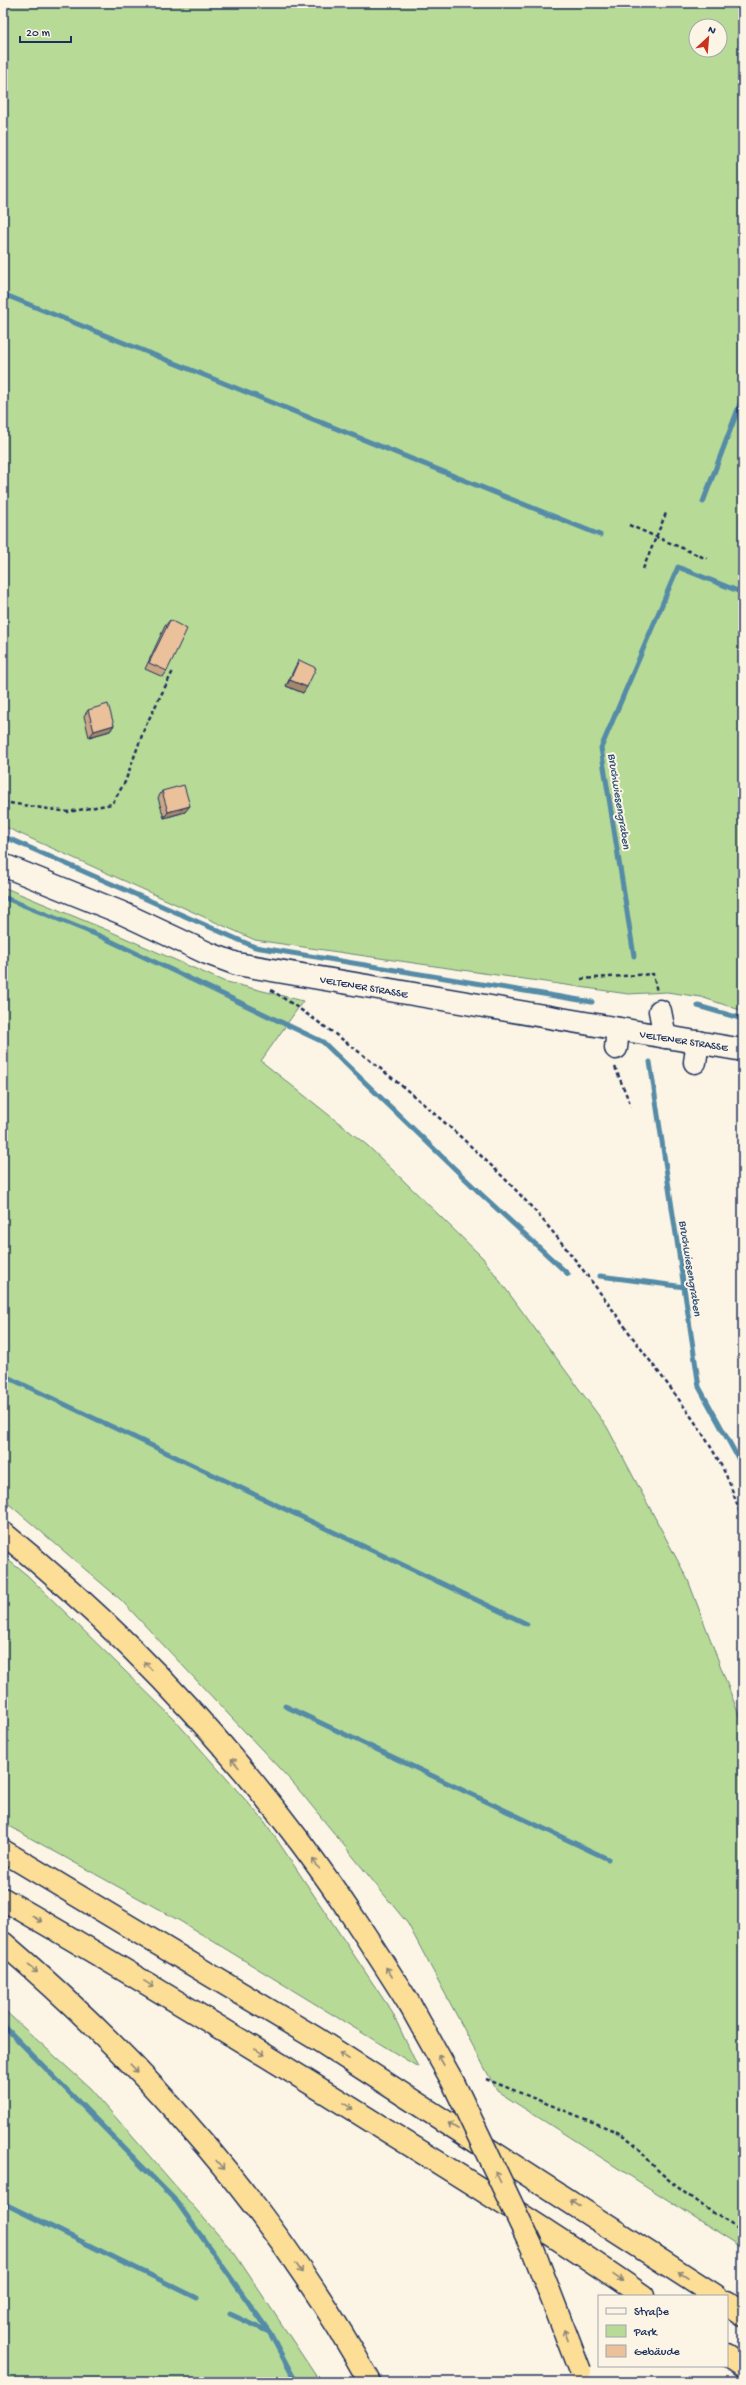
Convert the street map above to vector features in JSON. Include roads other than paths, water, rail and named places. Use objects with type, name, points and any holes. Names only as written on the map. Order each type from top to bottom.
[{"type":"highway","points":[[3,1533],[41,1564],[141,1659],[227,1754],[300,1843],[355,1919],[410,2004],[452,2082],[532,2247],[581,2377]]},
{"type":"highway","points":[[3,1851],[317,2039],[714,2295]]},
{"type":"highway","points":[[3,1899],[120,1967],[316,2086],[537,2224],[642,2295]]},
{"type":"highway","points":[[3,1943],[43,1977],[172,2107],[229,2176],[296,2263],[370,2382]]},
{"type":"highway","points":[[728,2304],[743,2314]]},
{"type":"highway","points":[[728,2356],[743,2366]]},
{"type":"street","name":"VELTENER STRASSE","points":[[3,865],[122,913],[207,953],[237,964],[264,978],[616,1047],[665,1037],[696,1052],[743,1050]]},
{"type":"street","points":[[660,1011],[665,1037]]},
{"type":"waterway","points":[[3,294],[600,535]]},
{"type":"waterway","name":"Bruchwiesengraben","points":[[703,502],[743,396]]},
{"type":"waterway","name":"Bruchwiesengraben","points":[[634,956],[601,748],[678,567],[743,593]]},
{"type":"waterway","points":[[3,836],[255,947],[592,1002]]},
{"type":"waterway","points":[[3,897],[100,936],[323,1042],[481,1194],[568,1274]]},
{"type":"waterway","points":[[698,1006],[743,1019]]},
{"type":"waterway","name":"Bruchwiesengraben","points":[[650,1062],[699,1387],[743,1467]]},
{"type":"waterway","points":[[600,1276],[685,1287]]},
{"type":"waterway","points":[[3,1375],[527,1624]]},
{"type":"waterway","points":[[285,1706],[608,1859]]},
{"type":"waterway","points":[[3,2025],[177,2202],[270,2333],[296,2382]]},
{"type":"waterway","points":[[3,2203],[197,2298]]},
{"type":"waterway","points":[[230,2314],[269,2332]]}]
